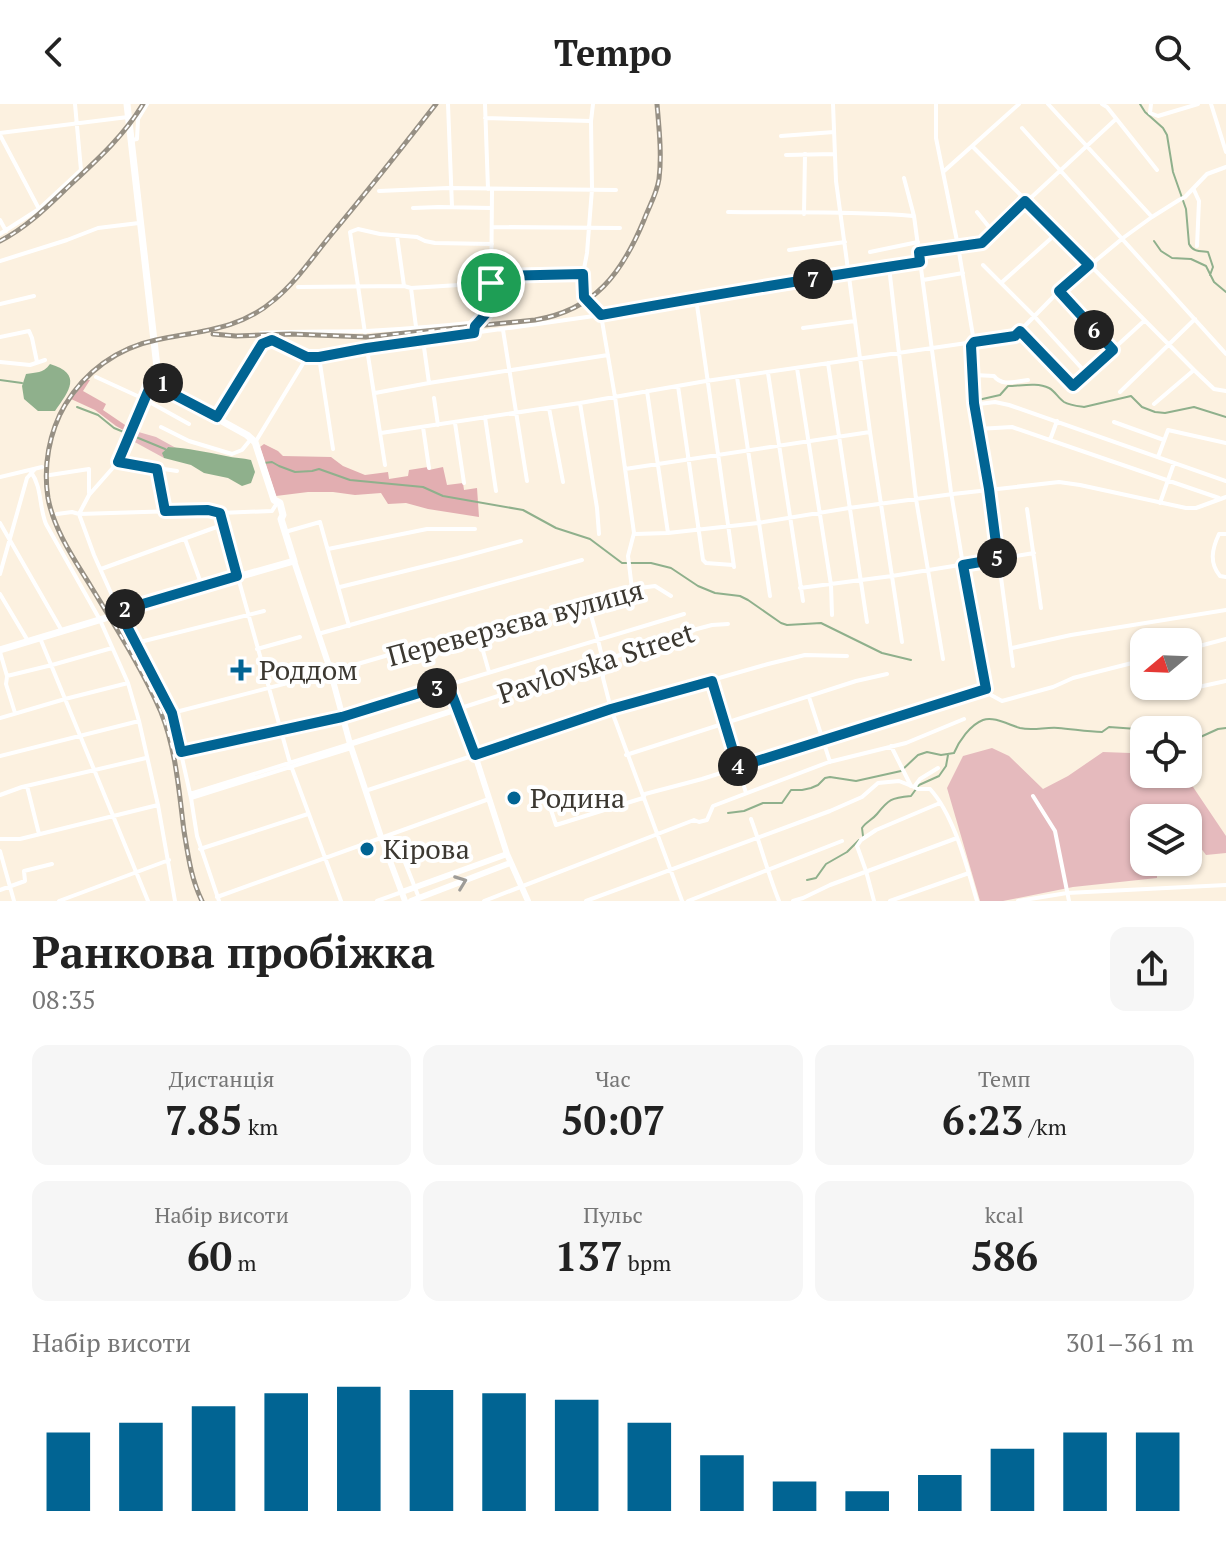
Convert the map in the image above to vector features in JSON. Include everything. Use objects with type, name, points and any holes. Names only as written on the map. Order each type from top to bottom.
[{"type":"main road","points":[[0,651],[109,617],[119,611],[294,561],[281,519],[280,503],[276,501],[253,441],[217,417],[171,393],[158,376],[127,104]]},
{"type":"street","points":[[0,234],[39,209],[81,170],[75,104]]},
{"type":"street","points":[[131,141],[137,139],[138,119],[147,104]]},
{"type":"street","points":[[448,104],[452,207]]},
{"type":"street","points":[[474,333],[475,326],[490,309],[492,276],[492,208],[485,104]]},
{"type":"street","points":[[593,104],[592,189],[583,274],[584,297],[601,315],[615,397],[634,534],[628,556],[632,589]]},
{"type":"street","points":[[833,104],[834,154],[841,214],[880,505],[902,642]]},
{"type":"street","points":[[936,104],[936,138],[974,342],[971,346],[974,403],[1013,666]]},
{"type":"street","points":[[1048,104],[1152,217]]},
{"type":"street","points":[[1102,104],[1157,170]]},
{"type":"street","points":[[1151,104],[1150,113],[1158,116],[1198,104]]},
{"type":"street","points":[[1211,104],[1226,152]]},
{"type":"street","points":[[943,172],[973,147],[1014,105]]},
{"type":"street","points":[[39,209],[0,134],[128,117]]},
{"type":"street","points":[[485,118],[591,121]]},
{"type":"street","points":[[919,252],[982,243],[1116,119]]},
{"type":"street","points":[[1022,128],[1226,354]]},
{"type":"street","points":[[781,136],[834,132]]},
{"type":"street","points":[[973,147],[1168,345],[1214,389],[1226,391]]},
{"type":"street","points":[[804,214],[805,154]]},
{"type":"street","points":[[786,155],[834,154]]},
{"type":"street","points":[[381,433],[1015,336],[1089,265],[1152,217],[1185,197],[1207,174],[1226,167]]},
{"type":"street","points":[[904,178],[914,216],[963,565],[986,689],[1002,701],[1130,664]]},
{"type":"street","points":[[379,191],[450,188],[616,190]]},
{"type":"street","points":[[1194,190],[1199,201],[1197,246]]},
{"type":"street","points":[[413,208],[492,208]]},
{"type":"street","points":[[728,212],[914,216]]},
{"type":"street","points":[[977,212],[993,232]]},
{"type":"street","points":[[0,220],[6,231]]},
{"type":"street","points":[[0,261],[98,228],[139,223]]},
{"type":"street","points":[[492,227],[620,228]]},
{"type":"street","points":[[364,332],[350,232],[358,229],[417,237],[435,243],[492,244]]},
{"type":"street","points":[[1001,283],[1057,233]]},
{"type":"street","points":[[397,236],[404,286]]},
{"type":"street","points":[[789,250],[845,242]]},
{"type":"street","points":[[870,252],[918,242]]},
{"type":"street","points":[[217,417],[262,344],[272,340],[307,357],[319,357],[601,315],[920,262]]},
{"type":"street","points":[[983,265],[1087,374]]},
{"type":"street","points":[[889,267],[916,499],[943,659]]},
{"type":"street","points":[[923,280],[963,273]]},
{"type":"street","points":[[492,276],[583,274]]},
{"type":"street","points":[[298,287],[358,285],[411,288],[491,283]]},
{"type":"street","points":[[411,288],[416,327]]},
{"type":"street","points":[[1059,291],[1113,350]]},
{"type":"street","points":[[0,304],[34,296]]},
{"type":"street","points":[[678,386],[703,560],[733,566],[696,298]]},
{"type":"street","points":[[1120,392],[1195,319]]},
{"type":"street","points":[[803,328],[855,321]]},
{"type":"street","points":[[1020,331],[1073,386],[1144,321]]},
{"type":"street","points":[[261,333],[308,330],[364,332],[479,322]]},
{"type":"street","points":[[503,330],[527,481]]},
{"type":"street","points":[[0,337],[29,331],[37,362]]},
{"type":"street","points":[[423,340],[429,383]]},
{"type":"street","points":[[367,348],[385,465]]},
{"type":"street","points":[[375,393],[608,355]]},
{"type":"street","points":[[161,427],[189,441],[232,454],[242,450],[253,441],[307,357]]},
{"type":"street","points":[[319,357],[333,449]]},
{"type":"street","points":[[0,362],[30,365],[45,360]]},
{"type":"street","points":[[828,363],[867,622]]},
{"type":"street","points":[[797,368],[831,585],[832,615]]},
{"type":"street","points":[[1154,404],[1194,370]]},
{"type":"street","points":[[768,373],[803,601]]},
{"type":"street","points":[[973,375],[994,376],[1005,383],[1028,380]]},
{"type":"street","points":[[158,376],[144,399],[118,462],[89,495],[79,514],[119,611],[172,713],[200,849],[218,899],[489,799]]},
{"type":"street","points":[[96,377],[189,424]]},
{"type":"street","points":[[737,377],[770,596]]},
{"type":"street","points":[[647,391],[668,533]]},
{"type":"street","points":[[434,398],[438,425]]},
{"type":"street","points":[[974,403],[995,402],[1057,421],[1226,481]]},
{"type":"street","points":[[580,403],[599,534]]},
{"type":"street","points":[[549,408],[563,482]]},
{"type":"street","points":[[485,417],[496,491]]},
{"type":"street","points":[[1050,440],[1057,421]]},
{"type":"street","points":[[455,422],[464,483]]},
{"type":"street","points":[[1114,422],[1165,440]]},
{"type":"street","points":[[423,427],[429,468]]},
{"type":"street","points":[[978,429],[1012,427],[1219,498]]},
{"type":"street","points":[[1158,457],[1168,430],[1226,443]]},
{"type":"street","points":[[625,469],[870,432]]},
{"type":"street","points":[[118,462],[177,471]]},
{"type":"street","points":[[1160,503],[1174,463]]},
{"type":"street","points":[[0,477],[42,467]]},
{"type":"street","points":[[50,475],[89,469],[89,495]]},
{"type":"street","points":[[157,469],[165,511]]},
{"type":"street","points":[[0,574],[27,478],[33,470]]},
{"type":"street","points":[[33,470],[46,524],[100,620],[128,683],[158,805],[175,901]]},
{"type":"street","points":[[634,534],[728,527],[849,508],[1059,482],[1186,508],[1196,508],[1226,497]]},
{"type":"street","points":[[57,514],[272,511],[276,501]]},
{"type":"street","points":[[1027,509],[1041,608]]},
{"type":"street","points":[[220,513],[280,730],[341,901]]},
{"type":"street","points":[[285,532],[320,522],[349,626]]},
{"type":"street","points":[[0,523],[62,631]]},
{"type":"street","points":[[101,569],[222,525]]},
{"type":"street","points":[[328,549],[427,529],[475,529]]},
{"type":"street","points":[[1226,534],[1219,534],[1212,560],[1215,570],[1226,577]]},
{"type":"street","points":[[185,539],[202,586]]},
{"type":"street","points":[[340,587],[521,541]]},
{"type":"street","points":[[800,588],[1034,553]]},
{"type":"street","points":[[318,634],[582,560]]},
{"type":"street","points":[[294,561],[350,746],[405,901]]},
{"type":"street","name":"Переверзєва вулиця","points":[[172,713],[632,589],[655,586],[671,596]]},
{"type":"street","points":[[0,594],[28,641]]},
{"type":"street","points":[[587,601],[603,661],[603,678],[626,755],[685,901],[842,841]]},
{"type":"street","points":[[1011,648],[1226,610]]},
{"type":"street","points":[[136,643],[264,611]]},
{"type":"street","points":[[181,752],[342,717],[684,614]]},
{"type":"street","name":"Pavlovska Street","points":[[190,796],[350,746],[674,635],[728,624]]},
{"type":"street","points":[[477,630],[489,672]]},
{"type":"street","points":[[257,649],[300,637]]},
{"type":"street","points":[[40,638],[148,901]]},
{"type":"street","points":[[1202,645],[1226,639]]},
{"type":"street","points":[[7,676],[112,648]]},
{"type":"street","points":[[0,651],[15,713]]},
{"type":"street","points":[[365,791],[611,709],[805,655],[847,656]]},
{"type":"street","points":[[626,755],[856,681],[887,674]]},
{"type":"street","points":[[712,681],[746,793]]},
{"type":"street","points":[[1202,686],[1226,681]]},
{"type":"street","points":[[0,718],[128,683]]},
{"type":"street","points":[[448,684],[510,863],[528,901]]},
{"type":"street","points":[[548,801],[556,825],[643,798],[645,794],[702,779],[986,689]]},
{"type":"street","points":[[809,697],[830,762]]},
{"type":"street","points":[[484,901],[694,820],[707,820],[713,806],[746,793],[830,762],[919,738],[964,719]]},
{"type":"street","points":[[0,756],[139,721]]},
{"type":"street","points":[[891,746],[915,787]]},
{"type":"street","points":[[0,795],[146,758]]},
{"type":"street","points":[[915,787],[920,779],[938,768]]},
{"type":"street","points":[[586,901],[830,811],[862,797],[878,783],[899,781],[930,789],[940,803],[957,838],[977,901]]},
{"type":"street","points":[[27,786],[39,834]]},
{"type":"street","points":[[1033,796],[1055,831],[1069,901]]},
{"type":"street","points":[[874,901],[857,846],[861,840],[876,830],[940,803]]},
{"type":"street","points":[[0,839],[20,839],[158,805]]},
{"type":"street","points":[[200,849],[308,814]]},
{"type":"street","points":[[751,819],[779,901]]},
{"type":"street","points":[[793,901],[957,838]]},
{"type":"street","points":[[399,847],[415,887],[415,900],[510,863]]},
{"type":"street","points":[[0,851],[14,901]]},
{"type":"street","points":[[377,901],[507,854]]},
{"type":"street","points":[[59,901],[169,860]]},
{"type":"street","points":[[0,890],[25,881],[24,871],[52,864]]},
{"type":"street","points":[[890,901],[969,873]]},
{"type":"street","points":[[1018,901],[1067,893],[1226,885]]},
{"type":"shaded area","points":[[50,364],[67,373],[70,384],[55,411],[38,411],[24,399],[22,386],[26,374],[42,371]]},
{"type":"shaded area","points":[[90,380],[83,391],[106,404],[103,410],[128,427],[127,432],[95,410],[71,399]]},
{"type":"shaded area","points":[[135,431],[156,437],[176,448],[168,447],[163,452],[164,458],[131,440]]},
{"type":"shaded area","points":[[264,444],[283,456],[331,457],[365,475],[388,472],[389,479],[408,476],[409,470],[443,467],[447,485],[463,483],[464,490],[477,488],[479,517],[406,503],[388,504],[381,493],[308,492],[276,496],[260,447]]},
{"type":"shaded area","points":[[168,447],[251,460],[255,472],[251,483],[242,486],[228,478],[164,458],[162,453]]},
{"type":"shaded area","points":[[992,748],[1009,756],[1043,789],[1103,752],[1130,753],[1130,788],[1194,788],[1226,836],[1226,853],[1206,855],[1202,850],[1202,804],[1130,804],[1130,876],[1157,878],[1073,887],[1003,901],[980,901],[947,788],[963,756]]},
{"type":"waterway","points":[[1140,104],[1167,135],[1173,172],[1186,209],[1189,244],[1195,250],[1208,252],[1213,267],[1210,275]]},
{"type":"waterway","points":[[1154,241],[1161,251],[1172,258],[1191,259],[1206,266],[1214,282],[1226,292]]},
{"type":"waterway","points":[[0,380],[22,383]]},
{"type":"waterway","points":[[978,400],[1000,395],[1008,386],[1034,385],[1049,388],[1064,402],[1076,406],[1084,407],[1131,396],[1142,407],[1155,412],[1194,407],[1226,417]]},
{"type":"waterway","points":[[77,407],[98,415],[114,428],[165,449]]},
{"type":"waterway","points":[[264,463],[272,462],[295,472],[319,469],[350,480],[423,487],[443,496],[523,510],[556,528],[590,539],[622,563],[651,563],[671,568],[715,593],[740,596],[781,623],[821,623],[882,653],[911,660]]},
{"type":"waterway","points":[[728,813],[744,811],[763,803],[782,803],[791,790],[811,788],[825,778],[856,781],[901,771],[918,755],[927,752],[941,755],[954,753],[969,729],[987,719],[1025,729],[1102,732],[1109,727],[1130,728]]},
{"type":"waterway","points":[[1202,736],[1226,728]]},
{"type":"waterway","points":[[863,836],[862,828],[888,802],[911,796],[919,785],[939,776],[946,766],[948,755]]},
{"type":"waterway","points":[[807,880],[816,878],[826,864],[847,852],[859,840]]},
{"type":"railway","points":[[0,241],[36,217],[89,168],[143,104]]},
{"type":"railway","points":[[202,901],[190,867],[174,756],[161,712],[128,647],[65,544],[51,510],[46,474],[51,438],[59,415],[73,393],[92,372],[115,355],[156,340],[233,323],[247,318],[274,300],[304,270],[436,104]]},
{"type":"railway","points":[[213,334],[366,337],[535,320],[574,308],[590,298],[616,272],[653,200],[660,170],[657,104]]},
{"type":"place","name":"Роддом","points":[[241,670]]},
{"type":"place","name":"Родина","points":[[514,798]]},
{"type":"place","name":"Кірова","points":[[367,849]]},
{"type":"route","points":[[1025,201],[1089,265],[1059,291],[1113,350],[1073,386],[1020,331],[1015,336],[974,342],[971,346],[974,403],[998,559],[963,565],[986,689],[738,767],[712,681],[611,709],[475,755],[448,684],[342,717],[181,752],[172,713],[119,611],[237,576],[220,513],[208,510],[165,511],[157,469],[118,462],[152,382],[158,376],[171,393],[217,417],[262,344],[267,341],[272,340],[307,357],[319,357],[474,333],[475,326],[490,309],[491,283],[492,276],[583,274],[584,297],[601,315],[920,262],[919,252],[982,243],[1025,201]]}]
